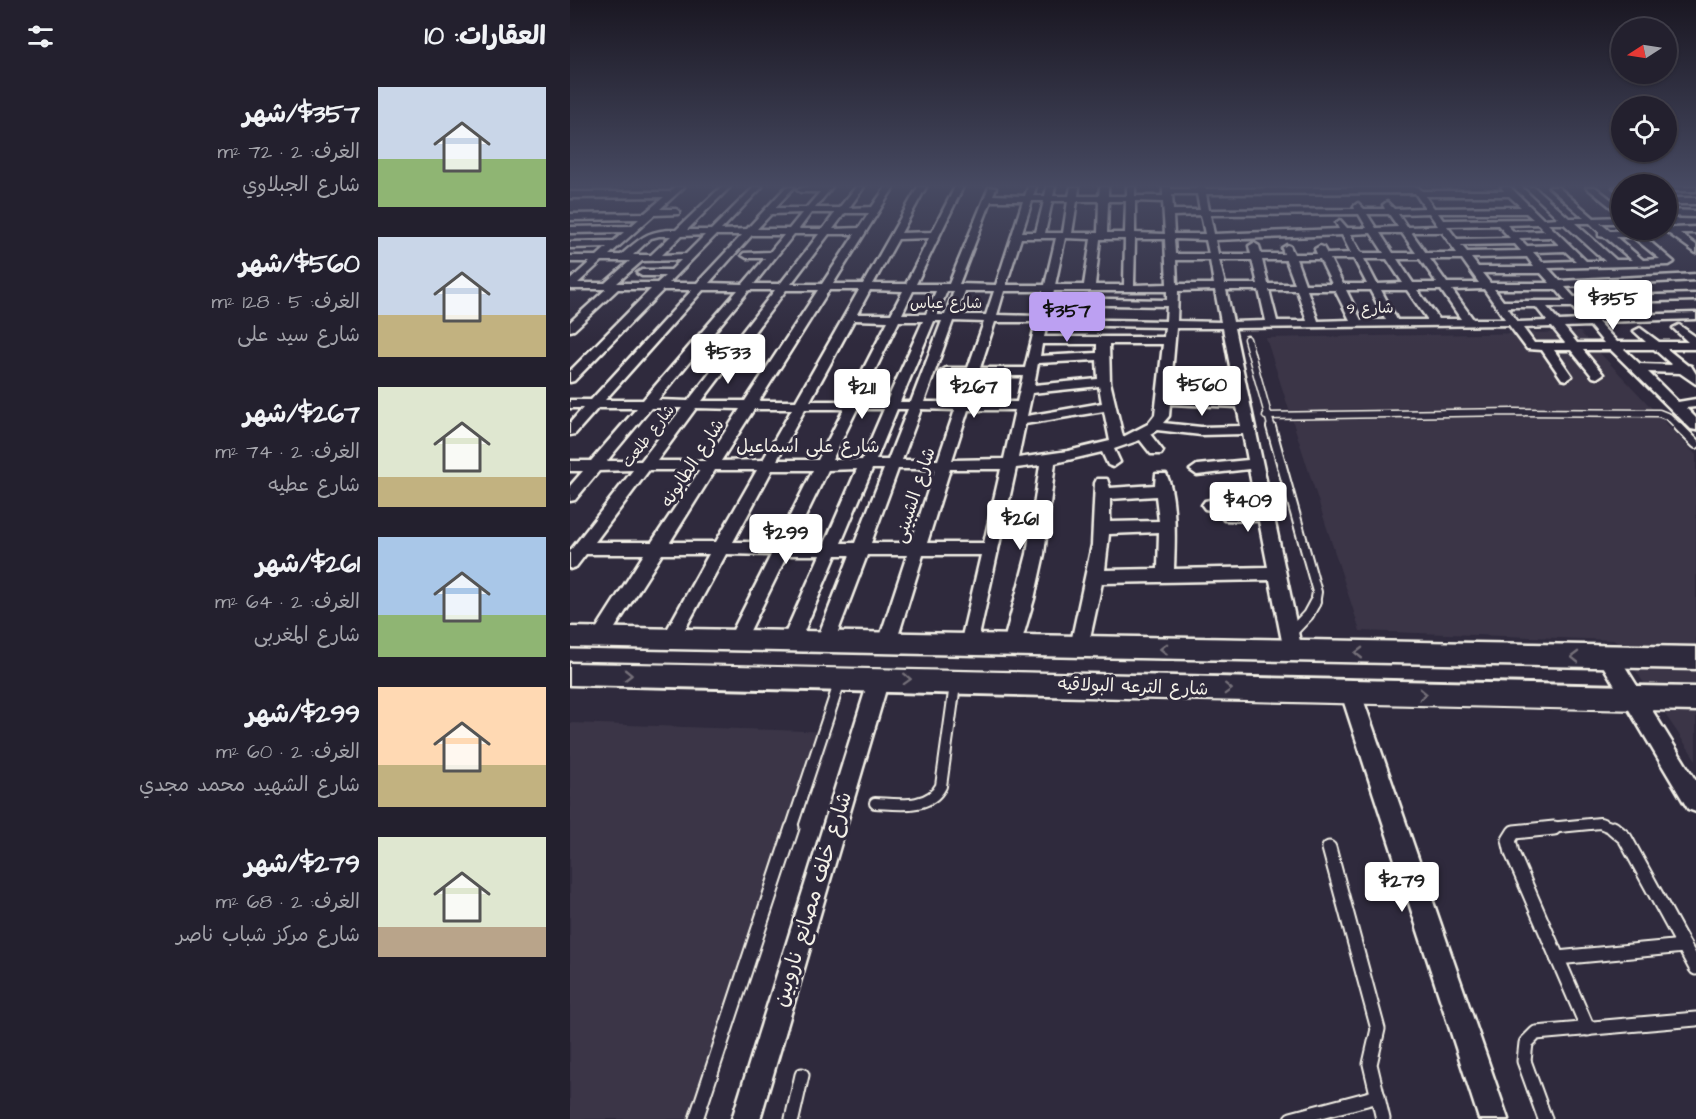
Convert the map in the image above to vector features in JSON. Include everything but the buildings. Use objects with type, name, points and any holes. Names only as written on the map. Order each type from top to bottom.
[{"type":"street","points":[[570,285],[619,239]]},
{"type":"street","points":[[624,258],[645,239]]},
{"type":"street","points":[[653,258],[672,239]]},
{"type":"street","points":[[570,378],[707,239]]},
{"type":"street","points":[[570,431],[742,239]]},
{"type":"street","points":[[570,496],[786,239]]},
{"type":"street","name":"شارع طلعت","points":[[570,563],[821,239]]},
{"type":"street","name":"شارع الطابونه","points":[[600,637],[858,239]]},
{"type":"street","points":[[672,637],[893,239]]},
{"type":"street","points":[[737,640],[933,239]]},
{"type":"street","points":[[791,641],[930,318],[952,288],[972,239]]},
{"type":"street","name":"شارع الشبينى","points":[[887,643],[942,465],[1017,239]]},
{"type":"street","points":[[969,645],[1037,341],[1063,239]]},
{"type":"street","points":[[1089,288],[1098,239]]},
{"type":"street","points":[[1129,288],[1131,239]]},
{"type":"street","points":[[1149,430],[1162,417],[1173,303],[1170,239]]},
{"type":"street","points":[[1210,239],[1291,643]]},
{"type":"street","points":[[1253,239],[1272,324]]},
{"type":"street","points":[[1284,239],[1314,324]]},
{"type":"street","points":[[1315,239],[1357,323]]},
{"type":"street","points":[[1348,239],[1393,323]]},
{"type":"street","points":[[1379,239],[1436,322]]},
{"type":"street","points":[[1410,239],[1469,322]]},
{"type":"street","points":[[1453,239],[1531,346],[1696,344]]},
{"type":"street","points":[[1516,239],[1613,345],[1696,426]]},
{"type":"street","points":[[1172,257],[1465,255],[1521,245],[1537,239]]},
{"type":"street","points":[[1558,239],[1584,264]]},
{"type":"street","points":[[1586,239],[1613,263]]},
{"type":"street","points":[[1613,239],[1641,263]]},
{"type":"street","points":[[1476,270],[1669,262],[1643,240]]},
{"type":"street","points":[[1455,242],[1567,248]]},
{"type":"street","points":[[570,245],[639,244]]},
{"type":"street","points":[[755,245],[781,245]]},
{"type":"street","points":[[747,255],[773,255]]},
{"type":"street","points":[[570,259],[689,257]]},
{"type":"street","points":[[570,328],[639,258]]},
{"type":"street","points":[[570,270],[586,269]]},
{"type":"street","points":[[642,273],[674,273]]},
{"type":"street","points":[[1048,294],[1089,288],[1557,285],[1696,277]]},
{"type":"street","points":[[570,285],[1002,288],[1100,302],[1173,303]]},
{"type":"street","points":[[825,642],[949,318],[952,288]]},
{"type":"street","points":[[1097,323],[1102,288]]},
{"type":"street","points":[[1501,304],[1696,297]]},
{"type":"street","points":[[1539,304],[1596,374]]},
{"type":"street","name":"شارع 9","points":[[1097,323],[1226,325],[1469,322],[1556,324],[1696,316]]},
{"type":"street","name":"شارع عباس","points":[[850,317],[992,318],[1097,323]]},
{"type":"street","points":[[1679,328],[1696,344]]},
{"type":"street","points":[[1640,331],[1690,369],[1696,380],[1649,381]]},
{"type":"street","points":[[1103,340],[1104,382],[1113,462]]},
{"type":"street","points":[[1037,341],[1170,340]]},
{"type":"street","points":[[1545,346],[1566,376]]},
{"type":"street","points":[[946,372],[973,372],[1032,366],[1103,356]]},
{"type":"street","points":[[1637,368],[1690,369]]},
{"type":"street","points":[[1027,390],[1104,382]]},
{"type":"street","points":[[1163,400],[1242,403]]},
{"type":"street","points":[[1675,406],[1696,403]]},
{"type":"street","points":[[570,404],[962,406],[1021,414],[1108,406]]},
{"type":"street","points":[[1178,429],[1182,445]]},
{"type":"street","points":[[1149,430],[1248,429]]},
{"type":"street","points":[[1149,430],[1156,451]]},
{"type":"street","name":"شارع على اسماعيل","points":[[570,466],[1010,464],[1048,460],[1112,445],[1149,430]]},
{"type":"street","points":[[1012,645],[1039,544],[1046,501],[1048,460]]},
{"type":"street","points":[[1197,470],[1255,464]]},
{"type":"street","points":[[1079,647],[1096,577],[1103,528],[1102,488],[1162,483],[1167,526],[1166,575]]},
{"type":"street","points":[[1210,505],[1264,508]]},
{"type":"street","points":[[1229,516],[1264,508]]},
{"type":"street","points":[[1103,528],[1167,526]]},
{"type":"street","points":[[582,548],[991,549]]},
{"type":"street","points":[[1096,577],[1278,573]]},
{"type":"street","name":"شارع الترعه البولاقيه","points":[[570,637],[672,637],[1079,647],[1291,643],[1609,658],[1696,658]]},
{"type":"street","points":[[1609,658],[1696,801]]},
{"type":"street","name":"شارع الترعه البولاقيه","points":[[570,674],[842,678],[1351,693],[1696,699]]},
{"type":"street","name":"شارع خلف مصانع ناروبين","points":[[746,1119],[879,679]]},
{"type":"street","points":[[1351,693],[1493,1119]]},
{"type":"lane","points":[[1247,339],[1266,416],[1317,592],[1312,610],[1291,643]]},
{"type":"lane","points":[[1266,416],[1513,412],[1659,413],[1669,417],[1696,444]]},
{"type":"lane","points":[[696,1119],[842,678]]},
{"type":"lane","points":[[875,803],[925,802],[938,794],[955,681]]},
{"type":"lane","points":[[1588,1029],[1512,853],[1509,840],[1514,831],[1600,823],[1613,828],[1625,838],[1696,968]]},
{"type":"lane","points":[[1329,848],[1378,1029],[1378,1042],[1370,1058],[1383,1119]]},
{"type":"lane","points":[[1557,958],[1684,946]]},
{"type":"lane","points":[[1545,1119],[1524,1061],[1526,1043],[1536,1033],[1696,1019]]},
{"type":"lane","points":[[792,1119],[802,1075]]},
{"type":"lane","points":[[1291,1119],[1378,1096]]},
{"type":"shaded area","points":[[1580,332],[1696,455],[1696,760],[1615,640],[1360,631],[1266,338]]},
{"type":"shaded area","points":[[570,723],[833,732],[692,1119],[570,1119]]}]
